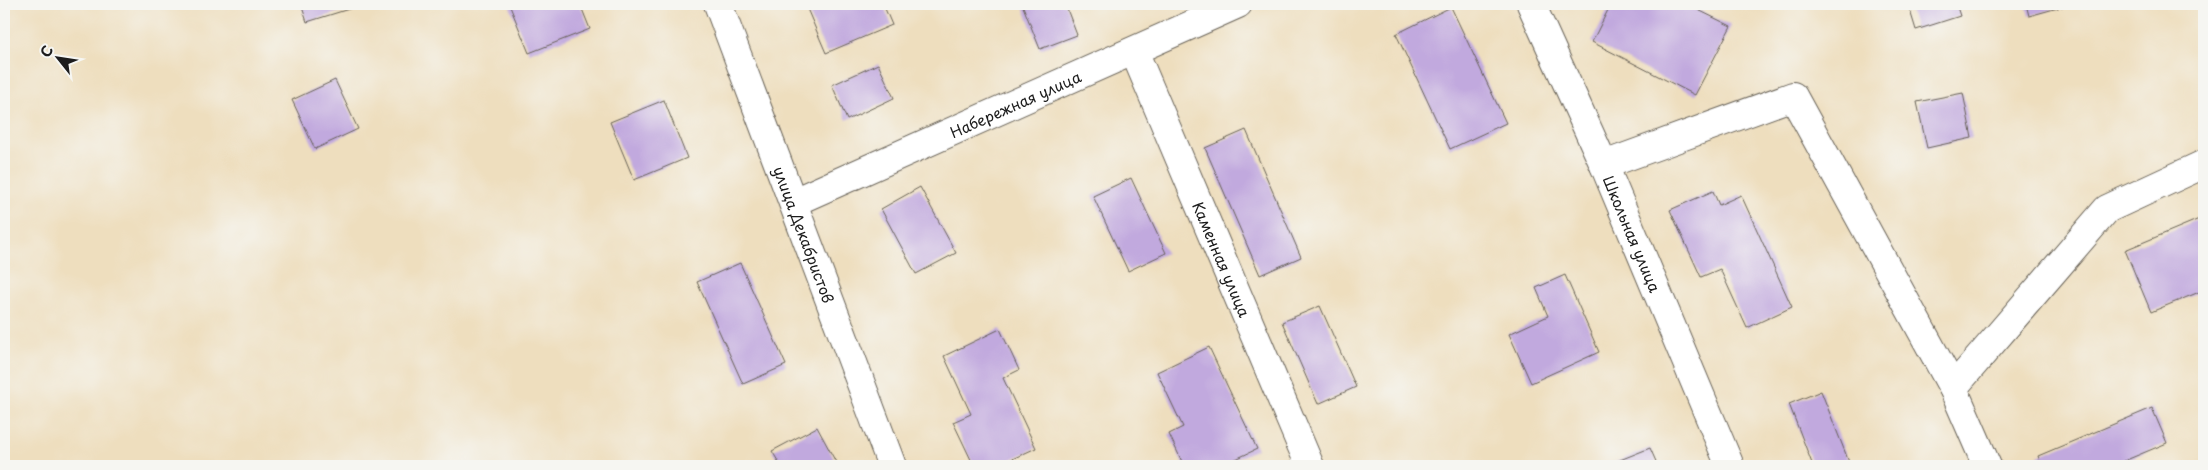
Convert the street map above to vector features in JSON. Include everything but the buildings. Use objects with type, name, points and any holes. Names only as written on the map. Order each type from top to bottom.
[{"type":"street","name":"улица Декабристов","points":[[718,4],[892,466]]},
{"type":"street","name":"Набережная улица","points":[[794,202],[1238,4]]},
{"type":"street","name":"Школьная улица","points":[[1531,4],[1604,166],[1730,466]]},
{"type":"street","name":"Каменная улица","points":[[1134,52],[1310,466]]},
{"type":"street","points":[[1604,166],[1793,96],[1953,388],[1987,466]]},
{"type":"street","points":[[1953,388],[2108,209],[2204,164]]}]
